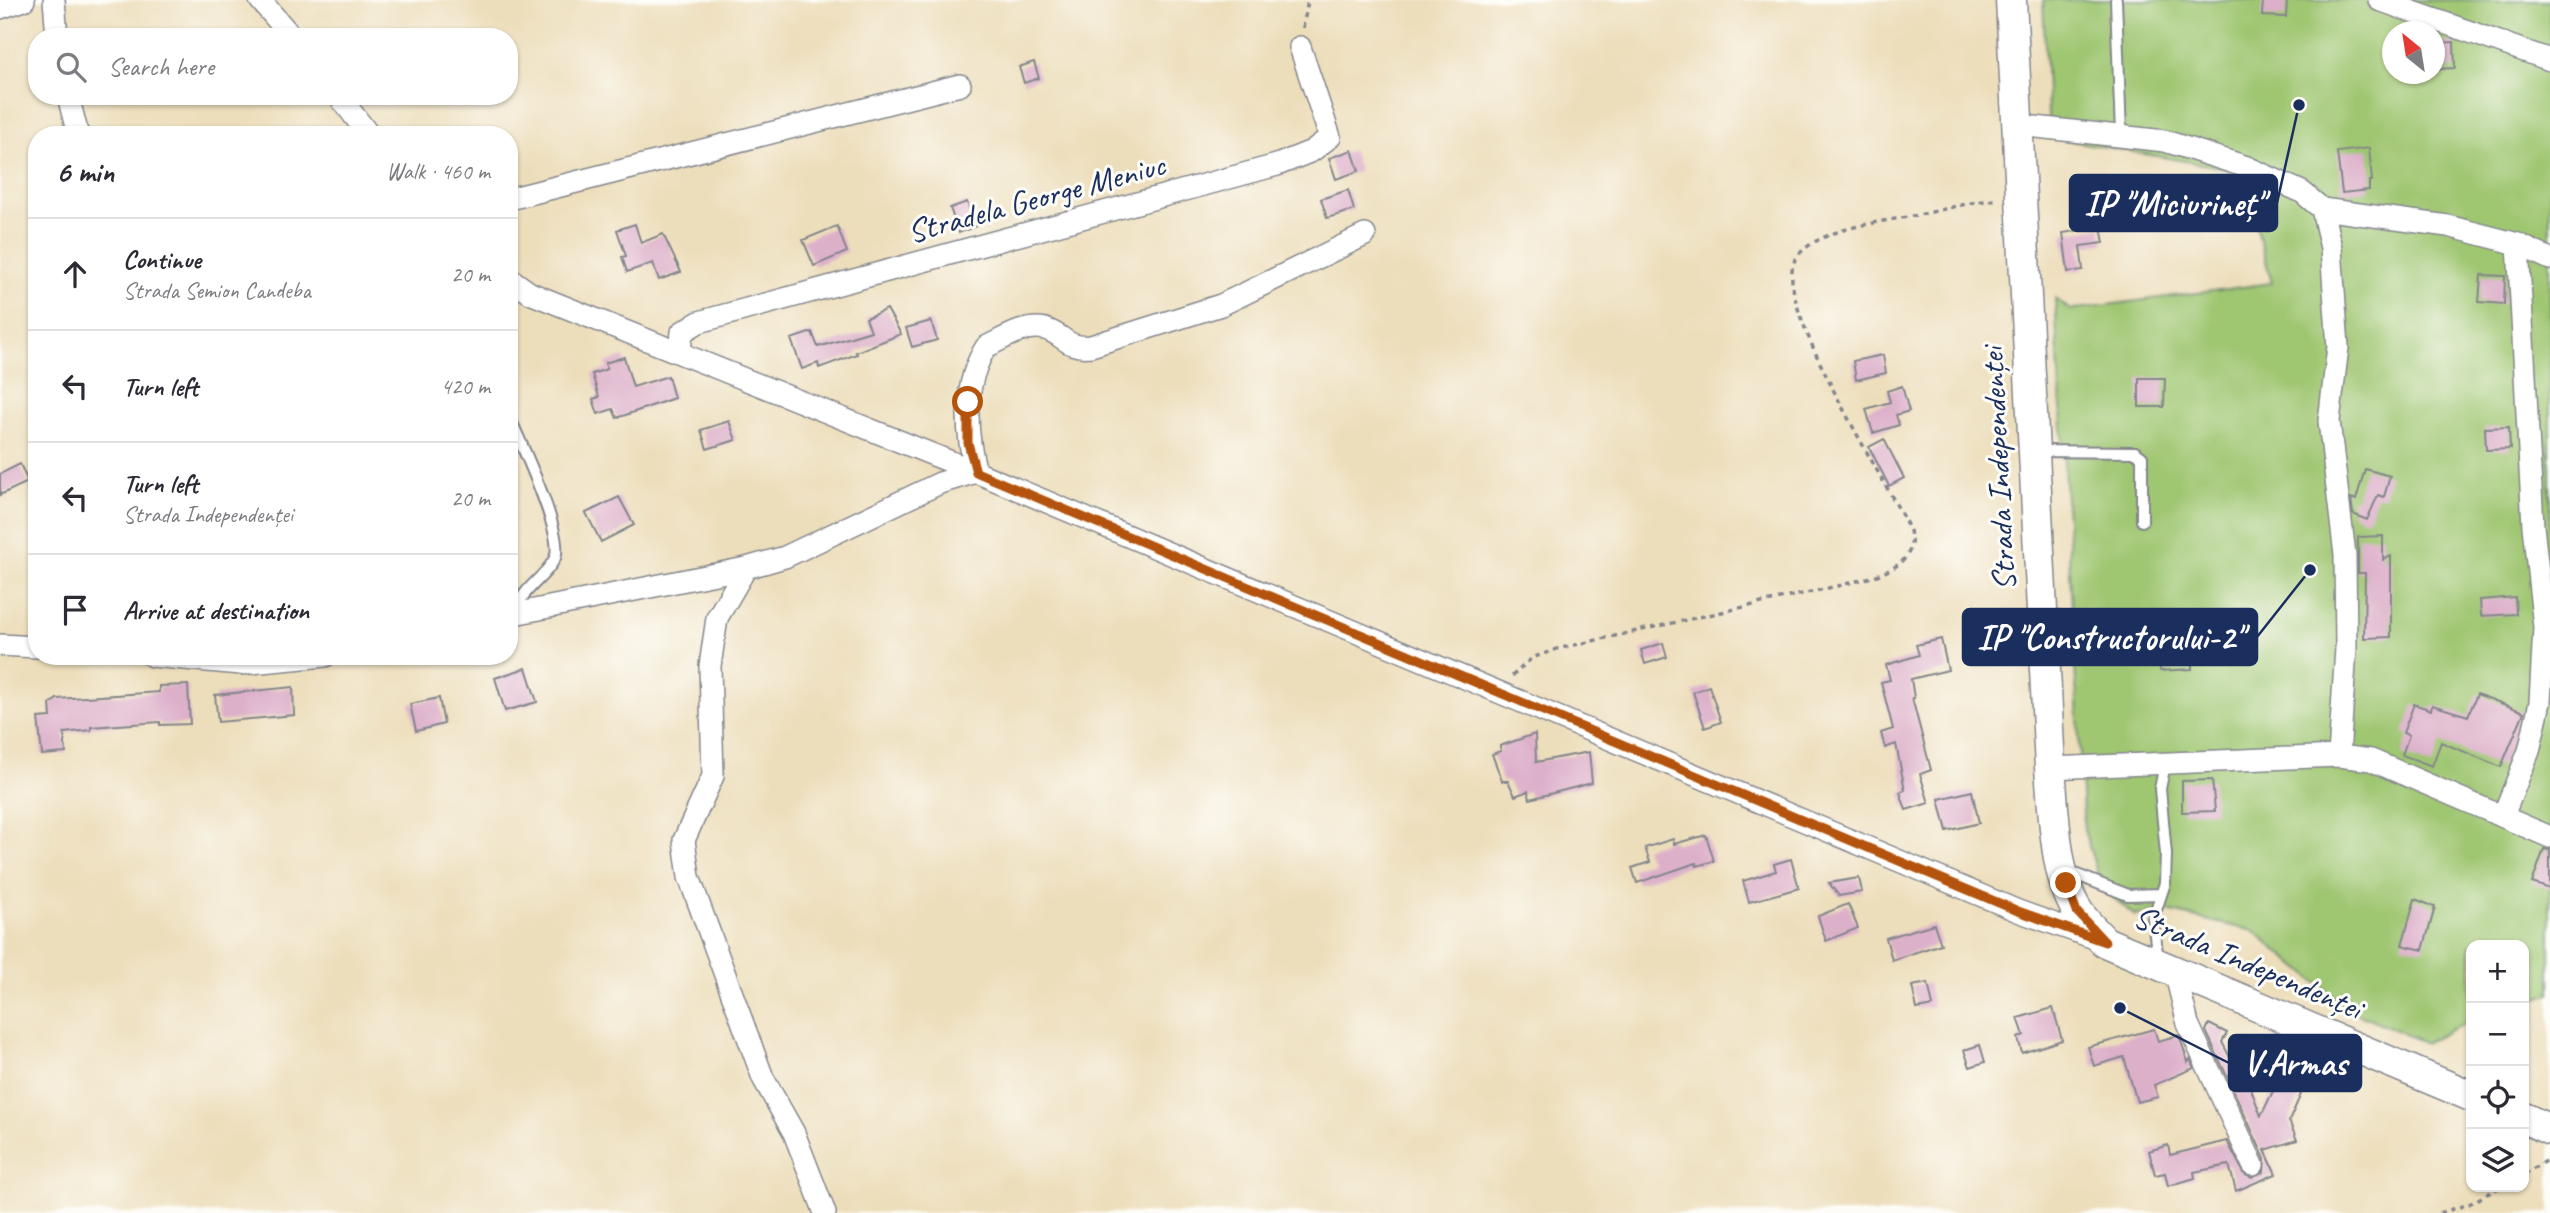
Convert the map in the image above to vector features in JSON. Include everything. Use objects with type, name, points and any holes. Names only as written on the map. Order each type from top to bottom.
[{"type":"main road","name":"Strada Independenței","points":[[2011,0],[2050,768],[2057,842],[2077,912],[2105,942],[2466,1094]]},
{"type":"main road","points":[[2529,1120],[2550,1129]]},
{"type":"street","points":[[0,8],[24,0]]},
{"type":"street","points":[[54,0],[56,28]]},
{"type":"street","points":[[260,0],[284,28]]},
{"type":"street","points":[[2379,0],[2550,60]]},
{"type":"street","name":"Stradela George Meniuc","points":[[680,352],[682,332],[699,322],[1204,186],[1312,151],[1330,137],[1300,47]]},
{"type":"street","points":[[518,197],[960,85]]},
{"type":"street","points":[[70,105],[76,126]]},
{"type":"street","points":[[346,105],[362,126]]},
{"type":"street","points":[[2017,125],[2165,141],[2247,167],[2302,192],[2322,209],[2448,226],[2518,244],[2550,259]]},
{"type":"street","points":[[2322,209],[2331,248],[2338,347],[2329,421],[2345,555],[2346,648],[2339,757]]},
{"type":"street","points":[[976,472],[968,443],[968,402],[986,347],[1032,328],[1044,329],[1073,346],[1091,346],[1221,305],[1365,235]]},
{"type":"street","points":[[2503,816],[2529,751],[2540,702],[2544,627],[2533,526],[2518,244]]},
{"type":"street","points":[[518,284],[530,293],[976,472],[1498,689],[2018,911],[2105,942]]},
{"type":"street","points":[[518,614],[746,568],[785,557],[940,483],[976,472]]},
{"type":"street","points":[[746,568],[717,618],[710,666],[713,776],[684,840],[689,877],[762,1078],[794,1133],[825,1213]]},
{"type":"street","points":[[0,645],[28,647]]},
{"type":"street","points":[[2050,768],[2339,757],[2371,760],[2550,837]]},
{"type":"street","points":[[2167,968],[2188,1024],[2253,1165]]},
{"type":"lane","points":[[2116,0],[2121,135]]},
{"type":"lane","points":[[518,438],[550,515],[558,545],[554,560],[518,599]]},
{"type":"lane","points":[[2034,451],[2135,452],[2142,457],[2142,521]]},
{"type":"lane","points":[[2165,764],[2160,789],[2166,854],[2161,894],[2153,919],[2167,968]]},
{"type":"lane","points":[[2063,869],[2128,895],[2161,894]]},
{"type":"path","points":[[1300,47],[1308,0]]},
{"type":"path","points":[[1498,689],[1524,663],[1557,649],[1842,585],[1881,573],[1906,558],[1912,549],[1910,531],[1814,351],[1792,290],[1791,270],[1801,253],[1810,246],[1850,228],[1988,200],[2021,199]]},
{"type":"path","points":[[2529,1171],[2550,1158]]},
{"type":"path","points":[[2440,1213],[2469,1204],[2491,1192]]},
{"type":"green space","points":[[2043,0],[2550,0],[2550,994],[2529,1000],[2529,940],[2466,940],[2466,1022],[2425,1043],[2350,1010],[2254,931],[2163,910],[2135,916],[2102,888],[2084,830],[2055,298],[2070,310],[2272,283],[2241,171],[2049,137]]},
{"type":"building","points":[[2263,0],[2287,0],[2286,17],[2262,16]]},
{"type":"building","points":[[2445,42],[2454,42],[2455,68],[2445,69]]},
{"type":"building","points":[[1034,62],[1039,78],[1024,83],[1019,67]]},
{"type":"building","points":[[2369,148],[2372,181],[2369,181],[2369,190],[2342,193],[2337,152]]},
{"type":"building","points":[[1352,150],[1359,171],[1336,179],[1329,158]]},
{"type":"building","points":[[1348,190],[1354,210],[1327,218],[1321,199]]},
{"type":"building","points":[[967,202],[976,226],[959,233],[950,208]]},
{"type":"building","points":[[635,224],[641,243],[663,234],[681,272],[659,280],[653,263],[627,272],[622,257],[626,256],[617,230]]},
{"type":"building","points":[[837,226],[847,252],[814,266],[803,240]]},
{"type":"building","points":[[2101,227],[2104,243],[2080,246],[2083,270],[2068,272],[2063,233]]},
{"type":"building","points":[[2481,275],[2505,276],[2504,304],[2479,302]]},
{"type":"building","points":[[887,309],[901,334],[819,368],[818,363],[802,369],[791,339],[812,332],[818,347],[871,331],[866,318]]},
{"type":"building","points":[[931,321],[937,340],[912,347],[906,328]]},
{"type":"building","points":[[1883,355],[1886,373],[1856,380],[1853,361]]},
{"type":"building","points":[[624,357],[633,387],[668,376],[674,398],[617,418],[613,409],[598,414],[593,399],[599,397],[592,374],[607,369],[605,363]]},
{"type":"building","points":[[2139,378],[2165,378],[2164,407],[2139,407]]},
{"type":"building","points":[[1902,386],[1909,411],[1896,415],[1899,425],[1873,433],[1866,409],[1890,402],[1887,391]]},
{"type":"building","points":[[729,421],[736,440],[707,449],[701,430]]},
{"type":"building","points":[[2509,427],[2510,449],[2486,450],[2485,428]]},
{"type":"building","points":[[1884,439],[1904,478],[1889,486],[1869,447]]},
{"type":"building","points":[[20,464],[28,482],[0,495],[0,474]]},
{"type":"building","points":[[2365,469],[2390,476],[2384,497],[2378,495],[2367,520],[2353,514],[2351,498],[2356,500]]},
{"type":"building","points":[[619,497],[634,525],[601,542],[586,513]]},
{"type":"building","points":[[2383,536],[2383,560],[2391,556],[2391,637],[2364,638],[2365,573],[2358,573],[2358,537]]},
{"type":"building","points":[[2515,597],[2516,614],[2481,616],[2480,600]]},
{"type":"building","points":[[1941,639],[1948,670],[1911,679],[1912,698],[1931,770],[1920,774],[1929,803],[1906,810],[1900,792],[1905,790],[1896,744],[1885,748],[1881,733],[1893,729],[1881,682],[1890,680],[1886,665],[1919,655],[1916,645]]},
{"type":"building","points":[[2169,639],[2191,639],[2192,669],[2160,671],[2159,650],[2170,650]]},
{"type":"building","points":[[1663,643],[1667,657],[1645,664],[1641,650]]},
{"type":"building","points":[[526,668],[537,702],[505,711],[495,678]]},
{"type":"building","points":[[188,685],[190,724],[160,725],[160,722],[91,727],[91,730],[64,733],[66,753],[42,755],[38,718],[51,717],[50,704],[57,699],[159,692],[159,686]]},
{"type":"building","points":[[1709,686],[1721,722],[1705,728],[1693,692]]},
{"type":"building","points":[[293,687],[294,715],[218,722],[215,695]]},
{"type":"building","points":[[2477,694],[2524,712],[2501,767],[2441,742],[2432,766],[2402,755],[2409,735],[2403,733],[2414,704],[2431,710],[2432,705],[2468,716]]},
{"type":"building","points":[[439,698],[444,724],[416,731],[410,704]]},
{"type":"building","points":[[1535,734],[1536,762],[1589,752],[1592,783],[1530,799],[1528,791],[1515,796],[1508,781],[1502,781],[1492,754],[1501,751],[1500,746]]},
{"type":"building","points":[[2212,780],[2215,811],[2182,812],[2182,781]]},
{"type":"building","points":[[1972,791],[1979,823],[1947,831],[1939,799]]},
{"type":"building","points":[[1706,835],[1714,861],[1697,866],[1696,863],[1637,883],[1632,868],[1650,862],[1645,848],[1673,839],[1674,844]]},
{"type":"building","points":[[2544,849],[2550,850],[2550,889],[2532,883]]},
{"type":"building","points":[[1791,859],[1799,888],[1749,902],[1743,881],[1776,871],[1774,864]]},
{"type":"building","points":[[1859,878],[1862,892],[1839,896],[1829,883]]},
{"type":"building","points":[[2415,899],[2435,907],[2423,950],[2402,945]]},
{"type":"building","points":[[1848,904],[1858,928],[1826,941],[1818,916]]},
{"type":"building","points":[[1934,924],[1941,944],[1892,960],[1886,938]]},
{"type":"building","points":[[1928,983],[1933,1006],[1917,1009],[1912,986]]},
{"type":"building","points":[[2053,1008],[2062,1040],[2022,1053],[2018,1038],[2024,1035],[2018,1018]]},
{"type":"building","points":[[2209,1024],[2227,1033],[2222,1042],[2235,1067],[2242,1065],[2261,1116],[2295,1046],[2317,1058],[2289,1121],[2297,1140],[2265,1150],[2276,1174],[2236,1191],[2229,1165],[2194,1172],[2195,1178],[2168,1186],[2165,1173],[2155,1175],[2149,1151],[2168,1145],[2170,1155],[2227,1141],[2245,1175],[2252,1178],[2264,1172],[2265,1159],[2206,1031]]},
{"type":"building","points":[[2154,1029],[2158,1041],[2179,1035],[2188,1062],[2190,1059],[2194,1068],[2154,1085],[2158,1097],[2137,1102],[2124,1057],[2094,1066],[2088,1047]]},
{"type":"building","points":[[1980,1045],[1985,1062],[1970,1067],[1964,1050]]},
{"type":"place","name":"IP \"Miciurineț\"","points":[[2299,105]]},
{"type":"place","name":"IP \"Constructorului-2\"","points":[[2310,570]]},
{"type":"place","name":"V.Armas","points":[[2120,1008]]},
{"type":"route","points":[[968,402],[968,443],[976,472],[1498,689],[2018,911],[2105,942],[2077,912],[2066,883]]}]
